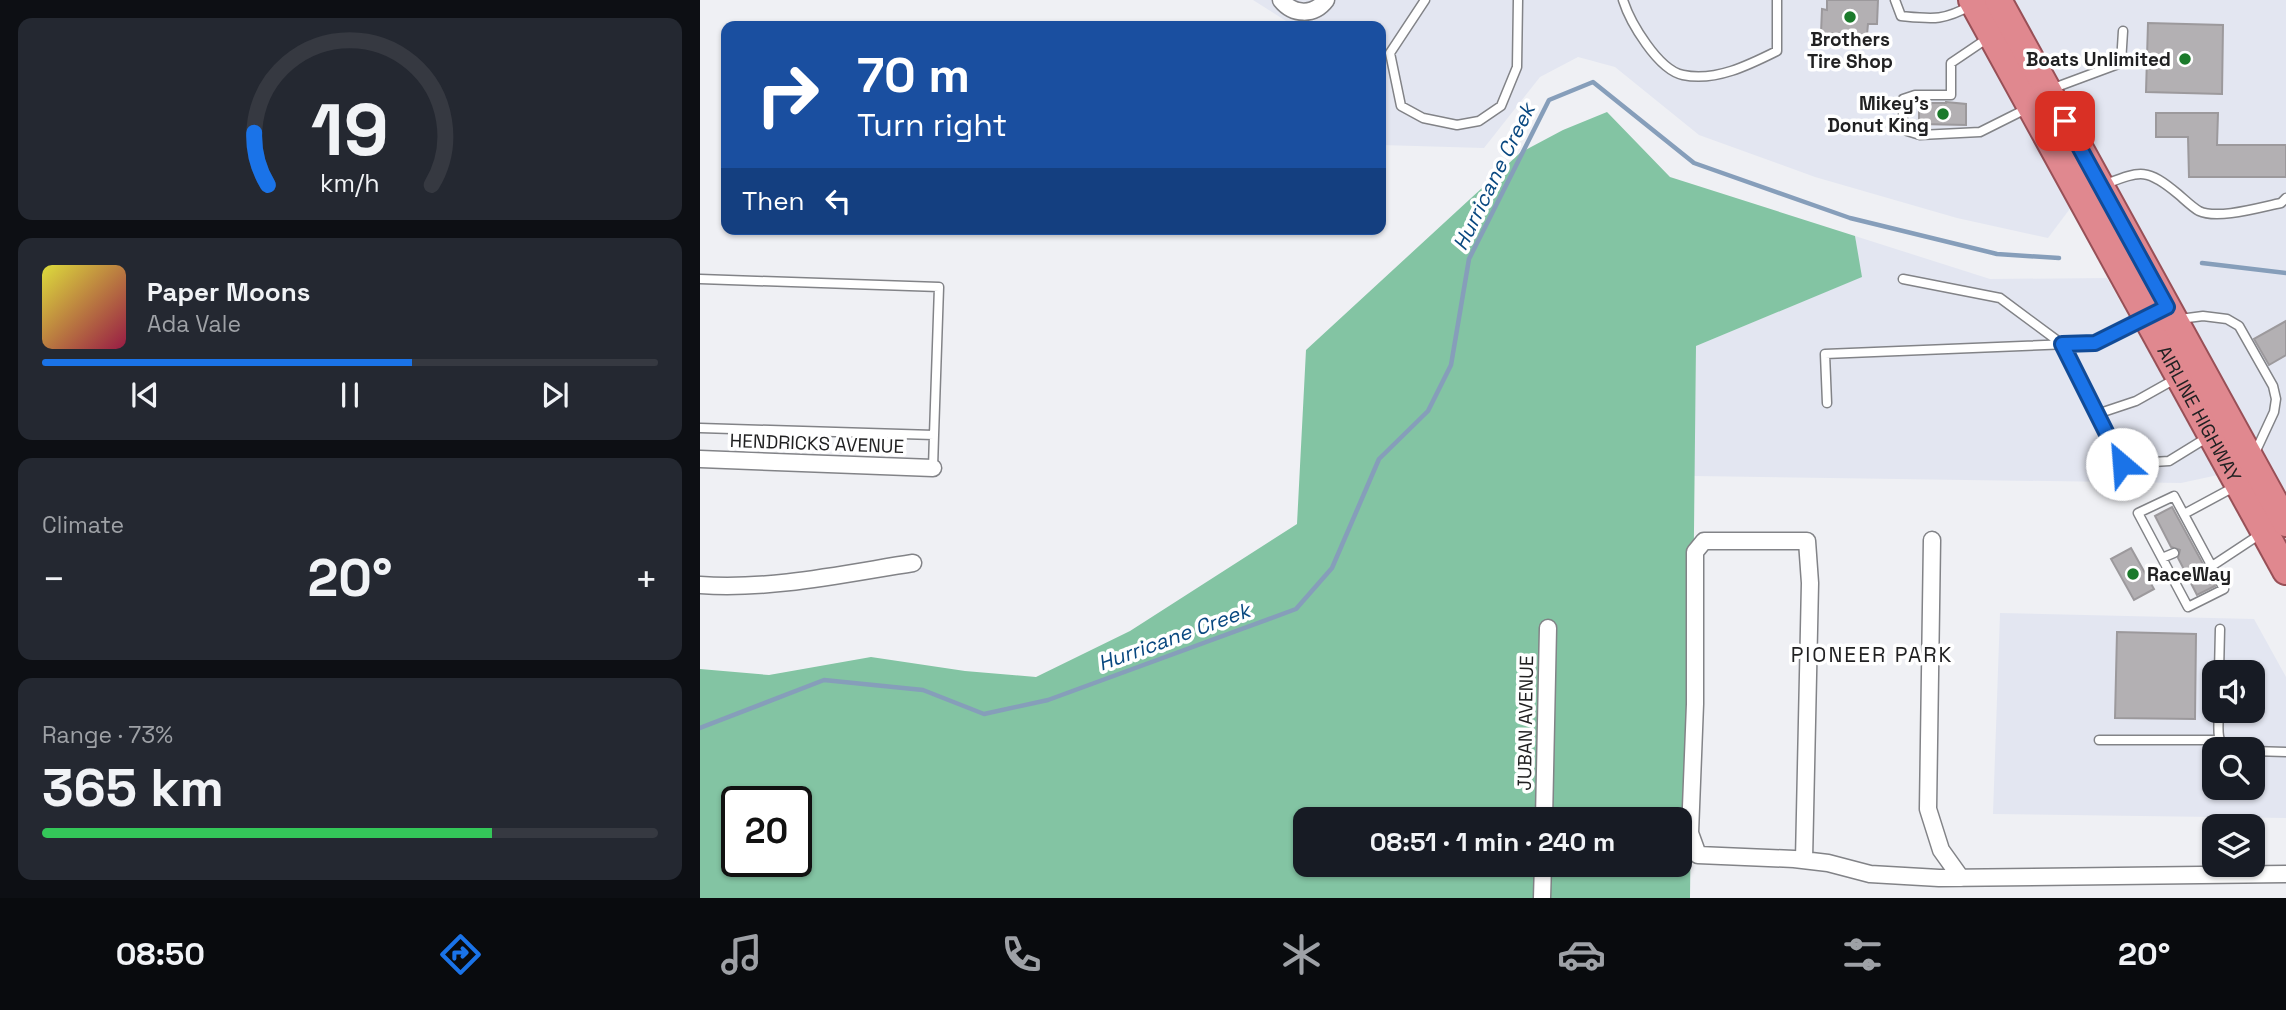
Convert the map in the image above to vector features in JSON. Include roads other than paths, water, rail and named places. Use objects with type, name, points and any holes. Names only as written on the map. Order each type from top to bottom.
[{"type":"highway","name":"AIRLINE HIGHWAY","points":[[1987,11],[2251,461],[2279,527],[2286,571]]},
{"type":"highway","name":"AIRLINE HIGHWAY","points":[[2039,98],[2100,186],[2163,315],[2180,377],[2211,436],[2239,485],[2279,527]]},
{"type":"street","points":[[1281,0],[1292,10],[1303,13],[1313,11],[1326,0]]},
{"type":"street","name":"HENDRICKS AVENUE","points":[[700,460],[933,468]]},
{"type":"street","points":[[1932,540],[1928,809],[1941,850],[1961,878]]},
{"type":"street","points":[[1804,860],[1810,583],[1807,541],[1704,541],[1695,552],[1695,704],[1690,833],[1698,855],[1804,860],[1870,874],[1961,878],[2286,874]]},
{"type":"street","points":[[700,585],[725,587],[790,583],[913,563]]},
{"type":"street","name":"JUBAN AVENUE","points":[[1544,807],[1548,628]]},
{"type":"street","points":[[1542,877],[1542,898]]},
{"type":"lane","points":[[1425,0],[1390,53],[1401,106],[1423,118],[1457,125],[1479,121],[1501,106],[1517,67],[1518,0]]},
{"type":"lane","points":[[1623,0],[1627,12],[1660,61],[1681,75],[1705,75],[1742,68],[1777,51],[1777,0]]},
{"type":"lane","points":[[1895,0],[1901,16],[1936,19],[1987,11]]},
{"type":"lane","points":[[1987,11],[1951,63],[1951,95],[1903,99],[1903,126],[1907,131],[1920,135],[1980,132],[2039,98],[2121,63],[2123,31]]},
{"type":"lane","points":[[2100,186],[2135,173],[2143,173],[2159,178],[2199,211],[2209,214],[2281,203],[2286,198]]},
{"type":"lane","points":[[700,279],[939,287],[933,468]]},
{"type":"lane","points":[[1903,279],[2000,298],[2062,344],[2122,464],[2169,461],[2211,436]]},
{"type":"lane","points":[[1827,403],[1825,354],[2095,343],[2163,315],[2215,317],[2227,319],[2239,326],[2273,386],[2276,399],[2274,412],[2251,461]]},
{"type":"lane","points":[[2097,414],[2136,401],[2180,377]]},
{"type":"lane","points":[[2276,399],[2286,398]]},
{"type":"lane","points":[[700,428],[934,435]]},
{"type":"lane","points":[[2184,514],[2239,485]]},
{"type":"lane","points":[[2174,496],[2184,514],[2194,542],[2212,566],[2224,589],[2188,607],[2138,513],[2174,496]]},
{"type":"lane","points":[[2212,566],[2279,527]]},
{"type":"lane","points":[[2162,558],[2174,553]]},
{"type":"lane","points":[[2219,660],[2220,629]]},
{"type":"lane","points":[[2099,740],[2202,740]]},
{"type":"lane","points":[[2265,751],[2286,752]]},
{"type":"waterway","name":"Hurricane Creek","points":[[700,728],[824,680],[923,690],[984,714],[1048,700],[1296,609],[1332,568],[1379,459],[1428,411],[1451,365],[1469,259],[1549,100],[1593,82],[1694,163],[1850,218],[1997,254],[2059,258]]},
{"type":"waterway","name":"Hurricane Creek","points":[[2202,263],[2286,273]]},
{"type":"place","name":"Brothers Tire Shop","points":[[1850,17]]},
{"type":"place","name":"Boats Unlimited","points":[[2185,59]]},
{"type":"place","name":"Mikey's Donut King","points":[[1943,114]]},
{"type":"place","name":"RaceWay","points":[[2133,574]]},
{"type":"district","name":"PIONEER PARK","points":[[1872,655]]}]
